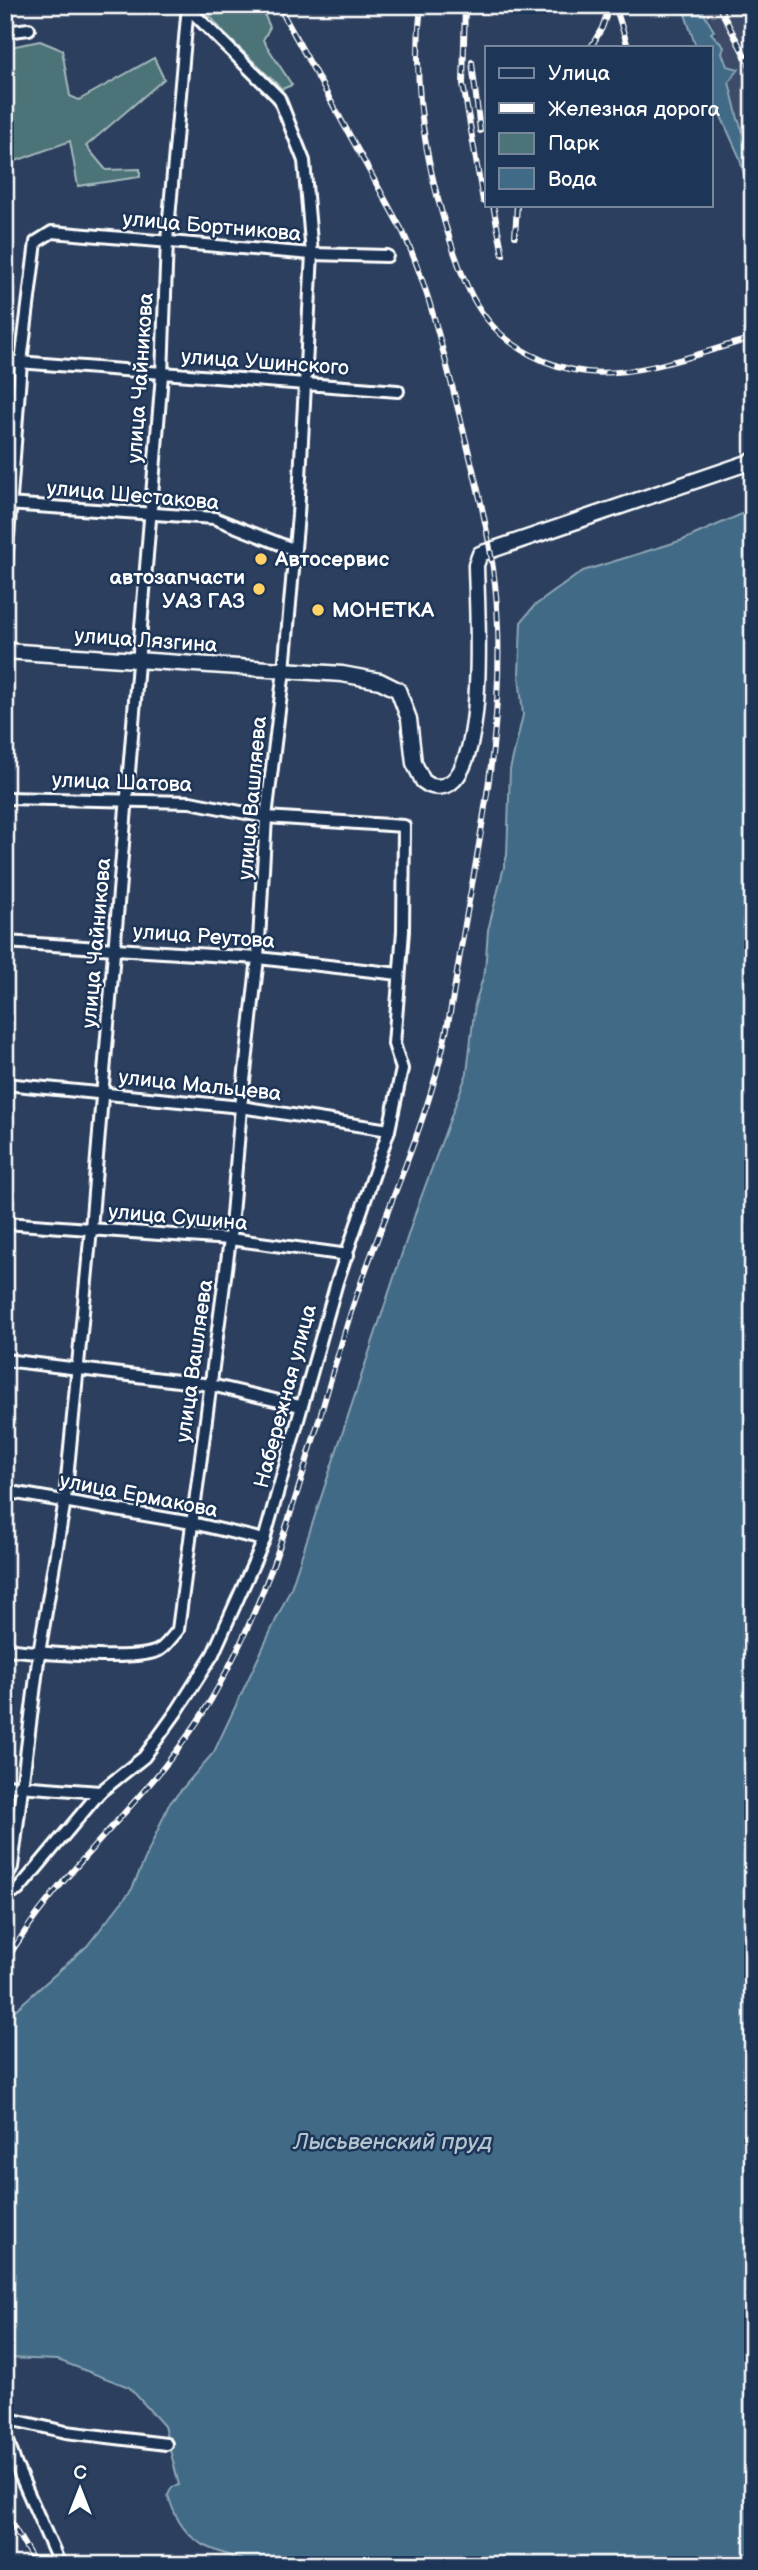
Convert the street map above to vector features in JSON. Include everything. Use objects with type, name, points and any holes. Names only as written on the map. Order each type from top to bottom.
[{"type":"main road","name":"улица Лязгина","points":[[5,651],[342,674],[380,681],[398,690],[409,719],[417,772],[423,781],[437,788],[452,784],[463,769],[472,732],[477,676],[477,565],[480,554],[753,461]]},
{"type":"street","name":"улица Чайникова","points":[[5,1880],[12,1867],[39,1653],[65,1500],[104,1093],[162,375],[167,241],[189,7]]},
{"type":"street","name":"улица Вашляева","points":[[39,1653],[135,1655],[159,1650],[178,1630],[230,1239],[241,1107],[258,958],[266,817],[295,551],[312,254],[304,161],[279,98],[189,7]]},
{"type":"street","points":[[5,32],[29,29]]},
{"type":"street","name":"улица Бортникова","points":[[21,362],[36,242],[52,232],[312,254],[387,256]]},
{"type":"street","name":"улица Ушинского","points":[[5,361],[398,391]]},
{"type":"street","points":[[5,579],[8,504],[21,362]]},
{"type":"street","name":"улица Шестакова","points":[[8,504],[214,518],[295,551]]},
{"type":"street","name":"улица Шатова","points":[[5,798],[190,802],[266,817],[404,826]]},
{"type":"street","name":"Набережная улица","points":[[5,1894],[18,1890],[100,1792],[144,1757],[213,1654],[264,1540],[337,1282],[389,1130],[401,1069],[394,1044],[404,826]]},
{"type":"street","name":"улица Реутова","points":[[5,942],[258,958],[399,974]]},
{"type":"street","name":"улица Мальцева","points":[[5,1084],[241,1107],[389,1130]]},
{"type":"street","name":"улица Сушина","points":[[5,1223],[230,1239],[348,1255]]},
{"type":"street","points":[[5,1360],[211,1385],[300,1406]]},
{"type":"street","name":"улица Ермакова","points":[[5,1491],[192,1523],[264,1540]]},
{"type":"street","points":[[5,1649],[39,1653]]},
{"type":"street","points":[[5,1785],[100,1792]]},
{"type":"street","points":[[5,2418],[66,2432],[166,2444]]},
{"type":"street","points":[[5,2431],[15,2463],[60,2565]]},
{"type":"shaded area","points":[[703,5],[753,5],[753,154],[738,119],[714,26]]},
{"type":"green space","points":[[201,5],[260,5],[270,27],[263,40],[292,85],[282,89],[224,33]]},
{"type":"green space","points":[[40,41],[62,50],[70,96],[79,100],[154,58],[164,79],[86,146],[106,170],[140,169],[140,177],[78,186],[70,141],[16,161],[5,159],[5,48]]},
{"type":"water","points":[[682,5],[699,5],[714,31],[711,33],[724,47],[722,53],[727,66],[739,69],[729,82],[738,119],[753,156],[753,207],[739,156],[712,96],[712,46],[696,46]]},
{"type":"water","name":"Лысьвенский пруд","points":[[753,509],[753,2565],[255,2565],[200,2543],[182,2526],[168,2495],[172,2487],[179,2485],[164,2426],[129,2387],[58,2360],[5,2358],[5,2024],[13,2012],[87,1946],[132,1889],[169,1804],[214,1752],[291,1588],[416,1211],[467,1073],[475,1004],[485,971],[488,930],[507,855],[510,770],[523,715],[519,675],[521,622],[534,606],[583,571],[683,540]]},
{"type":"railway","points":[[5,1963],[53,1894],[137,1799],[189,1734],[212,1698],[257,1605],[292,1509],[351,1312],[417,1135],[436,1075],[453,997],[487,794],[498,668],[495,584],[478,492],[439,337],[420,273],[403,232],[278,5]]},
{"type":"railway","points":[[421,5],[418,66],[428,157],[443,217],[466,284],[480,310],[495,329],[518,347],[544,361],[573,370],[608,373],[650,367],[753,338]]},
{"type":"railway","points":[[465,5],[463,84],[483,201]]},
{"type":"railway","points":[[592,46],[602,28],[610,5]]},
{"type":"railway","points":[[615,5],[628,46]]},
{"type":"railway","points":[[718,5],[753,71]]},
{"type":"railway","points":[[472,62],[480,131]]},
{"type":"railway","points":[[493,206],[503,255]]},
{"type":"railway","points":[[515,236],[517,206]]},
{"type":"railway","points":[[5,2512],[36,2565]]},
{"type":"place","name":"Автосервис","points":[[261,559]]},
{"type":"place","name":"автозапчасти УАЗ ГАЗ","points":[[259,589]]},
{"type":"place","name":"МОНЕТКА","points":[[318,610]]}]
